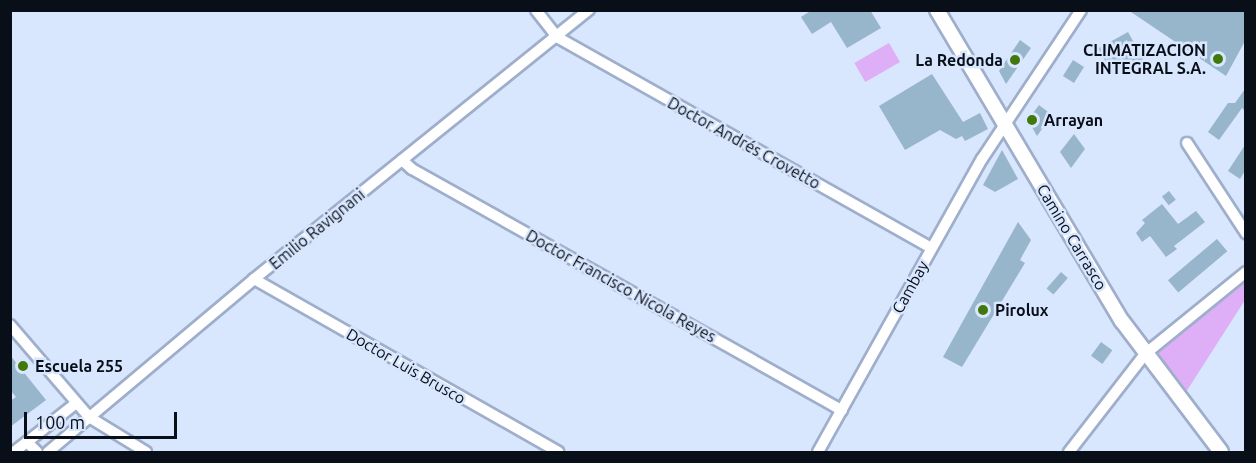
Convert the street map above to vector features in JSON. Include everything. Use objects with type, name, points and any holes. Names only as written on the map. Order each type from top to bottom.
[{"type":"main road","name":"Camino Carrasco","points":[[937,10],[1145,354],[1221,453]]},
{"type":"street","points":[[536,10],[557,37]]},
{"type":"street","name":"Emilio Ravignani","points":[[48,453],[254,279],[589,10]]},
{"type":"street","name":"Cambay","points":[[818,453],[931,248],[1005,124],[1081,10]]},
{"type":"street","name":"Doctor Andrés Crovetto","points":[[557,37],[931,248]]},
{"type":"street","points":[[1187,143],[1245,233]]},
{"type":"street","name":"Doctor Francisco Nicola Reyes","points":[[402,160],[412,169],[842,410]]},
{"type":"street","points":[[1069,453],[1145,354],[1245,272]]},
{"type":"street","name":"Doctor Luis Brusco","points":[[254,279],[558,453]]},
{"type":"street","points":[[10,325],[75,404],[89,417],[146,453]]},
{"type":"street","points":[[14,453],[75,404]]},
{"type":"street","points":[[27,442],[38,453]]},
{"type":"shaded area","points":[[889,43],[900,62],[865,82],[854,63]]},
{"type":"shaded area","points":[[1245,278],[1245,300],[1186,392],[1155,351]]},
{"type":"building","points":[[812,10],[870,10],[881,28],[847,48],[831,22],[812,34],[801,17]]},
{"type":"building","name":"CLIMATIZACION INTEGRAL S.A.","points":[[1128,10],[1245,10],[1245,41],[1226,76]]},
{"type":"building","points":[[1128,32],[1143,59],[1113,76],[1098,48]]},
{"type":"building","name":"La Redonda","points":[[1020,40],[1031,48],[1006,84],[999,71]]},
{"type":"building","points":[[1073,60],[1084,67],[1074,83],[1063,76]]},
{"type":"building","points":[[932,74],[963,122],[980,113],[988,129],[965,141],[962,136],[956,139],[940,130],[905,150],[879,106]]},
{"type":"building","points":[[1245,89],[1245,111],[1242,108],[1219,140],[1208,132],[1228,103],[1235,103]]},
{"type":"building","points":[[1039,105],[1052,115],[1037,136],[1028,120]]},
{"type":"building","points":[[1074,134],[1085,149],[1071,168],[1060,152]]},
{"type":"building","points":[[1245,145],[1245,171],[1240,179],[1228,171]]},
{"type":"building","points":[[1002,150],[1018,179],[995,192],[983,185]]},
{"type":"building","points":[[1169,191],[1176,200],[1169,205],[1162,197]]},
{"type":"building","points":[[1162,204],[1178,224],[1196,211],[1205,222],[1174,246],[1177,249],[1166,257],[1150,236],[1142,242],[1136,233],[1145,223],[1142,220]]},
{"type":"building","name":"Pirolux","points":[[1018,222],[1031,240],[1020,260],[1025,263],[962,367],[943,357]]},
{"type":"building","points":[[1217,239],[1227,251],[1178,292],[1168,280]]},
{"type":"building","points":[[1061,272],[1068,278],[1053,295],[1047,289]]},
{"type":"building","points":[[1101,342],[1112,350],[1102,364],[1091,356]]},
{"type":"building","points":[[10,355],[46,400],[10,427],[10,401],[16,397],[10,390]]},
{"type":"place","name":"CLIMATIZACION INTEGRAL S.A.","points":[[1218,59]]},
{"type":"place","name":"La Redonda","points":[[1015,60]]},
{"type":"place","name":"Arrayan","points":[[1032,120]]},
{"type":"place","name":"Pirolux","points":[[983,310]]},
{"type":"place","name":"Escuela 255","points":[[23,366]]}]
